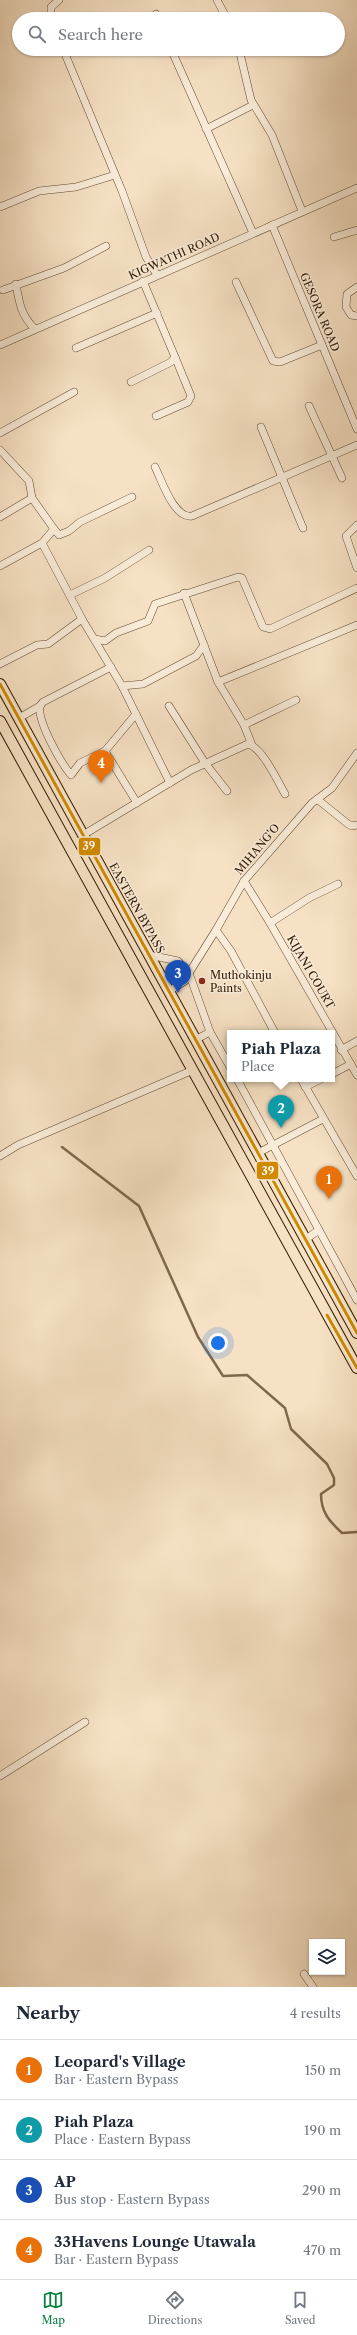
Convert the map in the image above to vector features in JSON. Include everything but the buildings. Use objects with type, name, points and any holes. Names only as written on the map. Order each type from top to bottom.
[{"type":"main road","name":"EASTERN BYPASS","points":[[0,684],[357,1333]]},
{"type":"main road","points":[[0,721],[357,1368]]},
{"type":"main road","points":[[316,1295],[331,1285]]},
{"type":"street","points":[[51,12],[51,7],[59,0]]},
{"type":"street","points":[[217,0],[223,12]]},
{"type":"street","points":[[66,56],[115,175],[146,257],[157,275]]},
{"type":"street","points":[[174,56],[253,233]]},
{"type":"street","points":[[241,56],[253,105],[272,136],[302,211]]},
{"type":"street","points":[[206,129],[253,105]]},
{"type":"street","points":[[0,206],[39,191],[81,186],[115,175]]},
{"type":"street","name":"KIGWATHI ROAD","points":[[0,345],[357,188]]},
{"type":"street","name":"GESORA ROAD","points":[[272,225],[357,430]]},
{"type":"street","points":[[334,238],[357,230]]},
{"type":"street","points":[[1,288],[64,268],[106,246]]},
{"type":"street","points":[[143,281],[191,396],[188,402],[156,416]]},
{"type":"street","points":[[236,282],[273,361],[280,362],[322,345]]},
{"type":"street","points":[[16,284],[20,309],[26,320],[35,329]]},
{"type":"street","points":[[357,287],[347,294],[346,302],[351,315],[357,316]]},
{"type":"street","points":[[76,348],[156,313]]},
{"type":"street","points":[[131,382],[171,362],[175,357]]},
{"type":"street","points":[[0,433],[74,392]]},
{"type":"street","points":[[309,406],[333,455],[342,478]]},
{"type":"street","points":[[261,427],[303,528]]},
{"type":"street","points":[[155,467],[174,505],[180,514],[186,517],[192,516],[357,445]]},
{"type":"street","points":[[0,450],[28,481],[32,498],[60,535],[69,531],[80,522],[132,497]]},
{"type":"street","points":[[0,517],[32,498]]},
{"type":"street","points":[[357,525],[346,536],[357,568]]},
{"type":"street","points":[[0,566],[42,543],[54,529]]},
{"type":"street","points":[[42,543],[82,619],[122,686],[170,783]]},
{"type":"street","points":[[70,595],[105,578],[149,550]]},
{"type":"street","points":[[95,640],[105,641],[116,633],[148,621],[155,604],[184,593],[238,577],[242,578],[263,627],[270,629],[357,588]]},
{"type":"street","points":[[184,593],[218,682],[244,725],[252,745],[271,769],[285,794]]},
{"type":"street","points":[[0,664],[37,646],[48,644],[82,619]]},
{"type":"street","points":[[218,682],[357,624]]},
{"type":"street","points":[[122,686],[143,684],[196,656],[204,646]]},
{"type":"street","points":[[19,718],[40,706],[43,702],[111,667]]},
{"type":"street","points":[[244,725],[296,700]]},
{"type":"street","points":[[40,706],[40,716],[63,765],[70,776],[80,763],[105,751],[136,714]]},
{"type":"street","points":[[169,706],[205,763],[227,791]]},
{"type":"street","points":[[83,835],[205,763],[248,744],[252,745]]},
{"type":"street","points":[[105,751],[137,803]]},
{"type":"street","name":"MIHANG'O","points":[[169,991],[185,981],[244,880],[317,799],[332,788],[357,753]]},
{"type":"street","points":[[317,799],[348,824],[352,826],[357,825]]},
{"type":"street","name":"KIJANI COURT","points":[[244,880],[270,923],[330,1030]]},
{"type":"street","points":[[270,923],[308,898],[338,884]]},
{"type":"street","points":[[216,930],[231,951],[274,1030]]},
{"type":"street","points":[[149,955],[178,961],[189,973],[210,1032],[227,1062]]},
{"type":"street","points":[[196,1040],[210,1032]]},
{"type":"street","name":"KIJANI COURT","points":[[335,1039],[357,1076]]},
{"type":"street","points":[[341,1050],[357,1041]]},
{"type":"street","points":[[335,1072],[351,1064]]},
{"type":"street","points":[[0,1156],[18,1145],[193,1070]]},
{"type":"street","points":[[239,1082],[274,1144],[357,1300]]},
{"type":"street","points":[[303,1082],[357,1176]]},
{"type":"street","points":[[306,1087],[315,1082]]},
{"type":"street","points":[[258,1153],[323,1119]]},
{"type":"street","points":[[306,1239],[319,1230]]},
{"type":"street","points":[[0,1776],[85,1722]]},
{"type":"street","points":[[304,1974],[313,1987]]},
{"type":"waterway","points":[[62,1147],[139,1206],[198,1337],[223,1376],[247,1375],[285,1408],[291,1429],[327,1464],[334,1478],[334,1485],[321,1494],[324,1511],[333,1524],[342,1533],[357,1532]]},
{"type":"transit line","name":"39","points":[[0,684],[357,1333]]},
{"type":"transit line","name":"39","points":[[327,1315],[357,1368]]},
{"type":"place","name":"33Havens Lounge Utawala","points":[[101,783]]},
{"type":"place","name":"Muthokinju Paints","points":[[202,981]]},
{"type":"place","name":"AP","points":[[178,993]]},
{"type":"place","name":"Piah Plaza","points":[[281,1128]]},
{"type":"place","name":"Leopard's Village","points":[[329,1199]]}]
